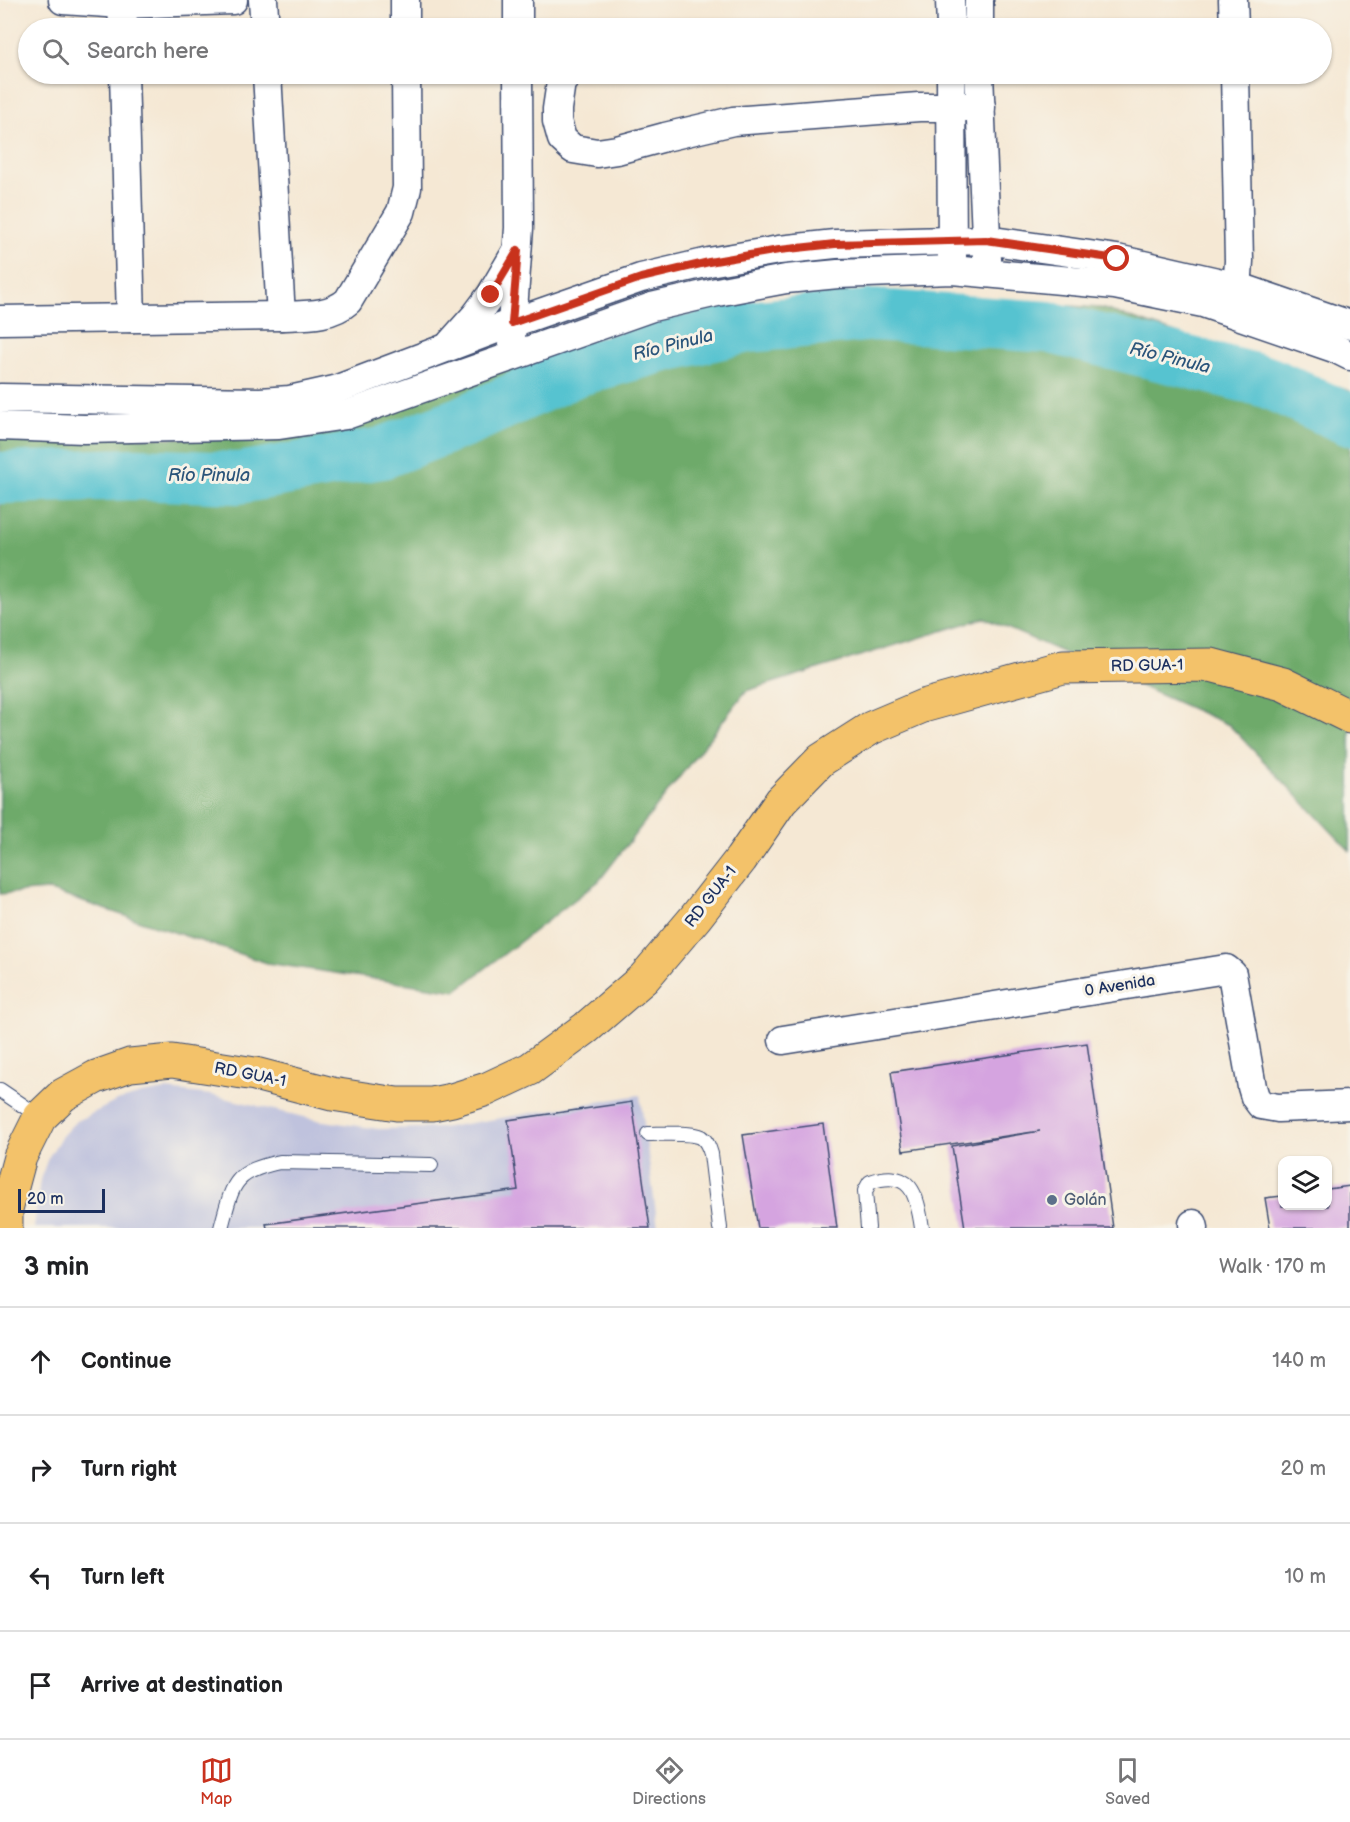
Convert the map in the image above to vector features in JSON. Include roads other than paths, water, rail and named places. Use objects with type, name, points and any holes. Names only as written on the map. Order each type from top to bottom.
[{"type":"main road","name":"RD GUA-1","points":[[4,1215],[20,1157],[40,1117],[63,1095],[96,1077],[130,1065],[172,1061],[255,1074],[332,1094],[397,1104],[432,1104],[452,1100],[487,1089],[530,1069],[586,1028],[644,978],[741,859],[781,801],[821,760],[871,728],[923,706],[1063,668],[1211,665],[1283,684],[1350,717]]},
{"type":"street","points":[[63,0],[123,16],[233,0]]},
{"type":"street","points":[[263,0],[264,18]]},
{"type":"street","points":[[405,0],[405,18]]},
{"type":"street","points":[[518,0],[518,18]]},
{"type":"street","points":[[950,0],[951,18]]},
{"type":"street","points":[[979,0],[979,18]]},
{"type":"street","points":[[1233,0],[1234,18]]},
{"type":"street","points":[[124,84],[131,318]]},
{"type":"street","points":[[268,84],[281,316]]},
{"type":"street","points":[[0,320],[281,316],[319,314],[340,308],[348,301],[401,212],[407,189],[406,84]]},
{"type":"street","points":[[509,356],[518,250],[518,84]]},
{"type":"street","points":[[561,84],[556,121],[562,139],[573,148],[597,153],[733,121],[920,107],[981,107]]},
{"type":"street","points":[[951,84],[952,270]]},
{"type":"street","points":[[980,84],[988,273]]},
{"type":"street","points":[[1235,84],[1237,300]]},
{"type":"street","points":[[0,398],[260,402],[290,400],[335,390],[512,323],[641,278],[732,258],[835,244],[986,240],[1117,259],[1237,300],[1350,325]]},
{"type":"street","points":[[448,347],[491,295],[518,250]]},
{"type":"street","points":[[0,426],[84,429],[294,424],[346,415],[652,307],[786,279],[838,274],[952,270],[1115,285],[1203,303],[1237,300],[1350,356]]},
{"type":"street","name":"0 Avenida","points":[[783,1040],[1226,969],[1232,974],[1252,1087],[1261,1105],[1278,1108],[1350,1105]]},
{"type":"lane","points":[[0,1090],[40,1117]]},
{"type":"lane","points":[[648,1134],[690,1135],[700,1137],[708,1144],[720,1228]]},
{"type":"lane","points":[[221,1228],[231,1191],[247,1172],[263,1166],[280,1162],[431,1165]]},
{"type":"lane","points":[[868,1228],[865,1191],[870,1182],[898,1178],[912,1190],[922,1228]]},
{"type":"waterway","name":"Río Pinula","points":[[0,478],[136,474],[239,478],[382,453],[467,420],[575,371],[657,348],[748,327],[874,315],[1048,327],[1267,382],[1350,420]]},
{"type":"place","name":"Golán","points":[[1052,1200]]}]
